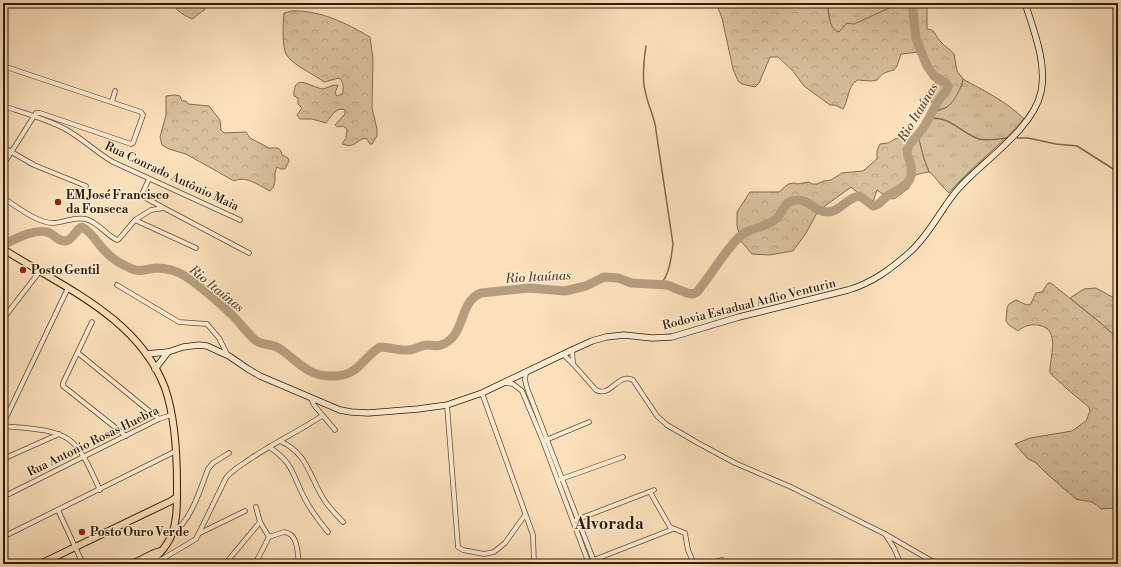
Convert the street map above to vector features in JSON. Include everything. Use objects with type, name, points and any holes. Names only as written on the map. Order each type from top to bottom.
[{"type":"main road","name":"Rodovia Estadual Atílio Venturin","points":[[146,354],[168,352],[183,347],[199,345],[207,346],[229,356],[260,376],[328,406],[351,412],[386,412],[418,409],[447,405],[482,393],[506,383],[592,341],[615,336],[662,338],[681,335],[739,317],[848,290],[870,282],[910,252],[924,238],[959,188],[1018,131],[1033,112],[1041,92],[1042,68],[1035,34],[1025,3]]},
{"type":"main road","points":[[5,250],[96,305],[120,325],[146,354],[164,388],[171,415],[176,451],[177,497],[173,532],[170,541],[158,556],[144,563],[132,564]]},
{"type":"main road","points":[[155,369],[168,352]]},
{"type":"main road","points":[[162,505],[172,495],[177,480]]},
{"type":"main road","points":[[40,564],[177,497]]},
{"type":"street","points":[[3,66],[141,112],[143,116],[133,143],[130,144],[40,113],[36,113],[3,166]]},
{"type":"street","points":[[112,102],[115,91]]},
{"type":"street","points":[[3,106],[33,116]]},
{"type":"street","name":"Rua Conrado Antônio Maia","points":[[33,116],[69,131],[113,162],[240,220]]},
{"type":"street","points":[[3,147],[34,165],[86,186]]},
{"type":"street","points":[[149,179],[142,196],[249,253]]},
{"type":"street","points":[[3,198],[31,216],[49,222],[53,223],[76,218],[92,221],[117,240],[135,220],[150,210],[164,208]]},
{"type":"street","points":[[135,220],[196,248]]},
{"type":"street","points":[[3,320],[40,271]]},
{"type":"street","points":[[117,285],[179,322],[207,324],[219,338],[229,356]]},
{"type":"street","points":[[68,288],[3,425],[59,434],[73,443],[83,457],[100,490]]},
{"type":"street","points":[[92,322],[63,383],[65,388],[126,436]]},
{"type":"street","points":[[572,350],[573,364]]},
{"type":"street","points":[[78,353],[159,419]]},
{"type":"street","points":[[563,354],[599,392],[606,391],[625,378],[633,380],[656,416],[667,425],[736,463],[791,487],[884,534],[937,564]]},
{"type":"street","points":[[526,372],[525,380],[527,388],[548,439],[594,562]]},
{"type":"street","points":[[506,383],[513,384],[522,391],[543,441],[589,563],[673,529],[681,530],[685,533],[688,550],[694,564]]},
{"type":"street","points":[[482,393],[533,535],[534,564]]},
{"type":"street","points":[[311,398],[322,416],[335,430]]},
{"type":"street","points":[[447,405],[458,547],[463,550],[484,554],[494,552],[505,543],[525,515]]},
{"type":"street","name":"Rua Antonio Rosas Huebra","points":[[4,495],[159,419],[171,415]]},
{"type":"street","points":[[151,564],[194,541],[200,533],[226,478],[231,472],[269,447],[304,428],[322,416]]},
{"type":"street","points":[[543,441],[589,422]]},
{"type":"street","points":[[3,459],[59,434]]},
{"type":"street","points":[[280,441],[287,444],[299,453],[310,470],[326,503],[343,522]]},
{"type":"street","points":[[269,447],[282,456],[286,461],[295,475],[306,501],[328,532]]},
{"type":"street","points":[[3,537],[176,451]]},
{"type":"street","points":[[173,532],[188,518],[208,469],[213,463],[230,453]]},
{"type":"street","points":[[558,481],[623,457]]},
{"type":"street","points":[[573,522],[652,491],[669,526],[673,529]]},
{"type":"street","points":[[256,507],[260,522],[269,537]]},
{"type":"street","points":[[58,510],[83,564]]},
{"type":"street","points":[[200,533],[245,512]]},
{"type":"street","points":[[226,564],[260,522]]},
{"type":"street","points":[[255,564],[269,537],[284,532],[292,535],[296,543],[299,564]]},
{"type":"street","points":[[884,534],[894,548],[901,564]]},
{"type":"street","points":[[708,564],[722,560]]},
{"type":"green space","points":[[172,3],[209,3],[204,10],[192,19],[178,11]]},
{"type":"green space","points":[[716,3],[827,3],[831,24],[835,30],[839,32],[847,23],[854,24],[896,5],[896,3],[927,3],[927,29],[932,30],[939,40],[954,54],[957,71],[963,79],[961,86],[950,105],[938,110],[933,105],[930,96],[937,75],[927,65],[925,57],[919,52],[901,54],[894,70],[884,73],[877,80],[857,80],[851,86],[843,109],[835,105],[830,105],[804,86],[793,71],[778,57],[770,57],[759,83],[755,87],[742,84],[738,81],[733,69],[722,18]]},
{"type":"green space","points":[[827,3],[896,3],[896,5],[840,32],[834,31],[831,26]]},
{"type":"green space","points":[[302,11],[332,18],[370,37],[373,59],[372,108],[377,129],[377,136],[372,144],[364,138],[352,145],[342,144],[346,138],[347,129],[343,126],[338,127],[335,125],[345,114],[345,110],[342,109],[336,111],[326,123],[312,119],[300,119],[297,115],[302,108],[298,104],[298,98],[294,96],[297,84],[304,83],[323,89],[338,85],[335,93],[337,96],[342,94],[343,84],[339,78],[324,82],[298,66],[286,54],[283,40],[284,13]]},
{"type":"green space","points":[[963,79],[987,92],[1024,119],[949,193],[929,172],[918,136],[935,112],[947,107],[962,85]]},
{"type":"green space","points":[[166,96],[180,96],[182,101],[186,101],[188,104],[209,106],[220,120],[221,130],[224,133],[246,132],[250,138],[269,148],[278,148],[282,155],[288,158],[289,161],[285,169],[277,167],[273,188],[270,191],[244,179],[234,181],[186,154],[169,149],[162,145],[160,137],[166,115]]},
{"type":"green space","points":[[918,136],[929,172],[912,177],[909,183],[909,188],[896,198],[891,199],[877,190],[872,205],[851,187],[818,211],[806,233],[793,251],[769,255],[752,254],[741,241],[737,226],[737,212],[750,192],[779,192],[788,184],[809,182],[812,184],[817,184],[831,180],[842,173],[863,171],[877,159],[877,151],[880,144],[888,143],[899,137]]},
{"type":"green space","points":[[1048,283],[1051,283],[1118,339],[1118,508],[1101,509],[1092,502],[1076,499],[1035,462],[1028,459],[1015,444],[1030,438],[1072,431],[1086,421],[1090,411],[1089,407],[1050,373],[1053,345],[1050,332],[1038,325],[1027,326],[1018,331],[1006,321],[1007,308],[1009,304],[1016,300],[1030,305],[1036,293],[1042,292]]},
{"type":"green space","points":[[1096,288],[1118,300],[1118,339],[1070,298],[1084,289]]},
{"type":"waterway","name":"Rio Itaúnas","points":[[3,245],[26,234],[38,232],[50,233],[59,240],[66,241],[69,240],[82,227],[92,235],[107,254],[120,263],[136,270],[160,268],[182,274],[209,294],[233,316],[255,340],[277,347],[303,367],[315,373],[330,376],[340,376],[353,371],[380,347],[408,350],[426,345],[440,346],[449,341],[455,335],[469,304],[474,297],[481,293],[529,288],[565,291],[586,286],[604,277],[618,278],[631,283],[667,285],[693,294],[697,292],[728,249],[740,236],[774,221],[785,206],[793,200],[801,200],[824,212],[836,210],[851,199],[860,196],[873,206],[907,183],[911,174],[907,149],[923,128],[948,87],[946,83],[934,76],[927,66],[916,39],[912,3]]},
{"type":"waterway","points":[[646,46],[644,85],[655,124],[673,244],[668,271],[660,285]]},
{"type":"waterway","points":[[928,119],[942,119],[982,140],[1007,138]]},
{"type":"waterway","points":[[1017,138],[1028,138],[1056,144],[1077,146],[1118,172]]},
{"type":"place","name":"EM José Francisco da Fonseca","points":[[58,202]]},
{"type":"place","name":"Posto Gentil","points":[[23,270]]},
{"type":"place","name":"Posto Ouro Verde","points":[[82,532]]},
{"type":"district","name":"Alvorada","points":[[609,523]]}]
